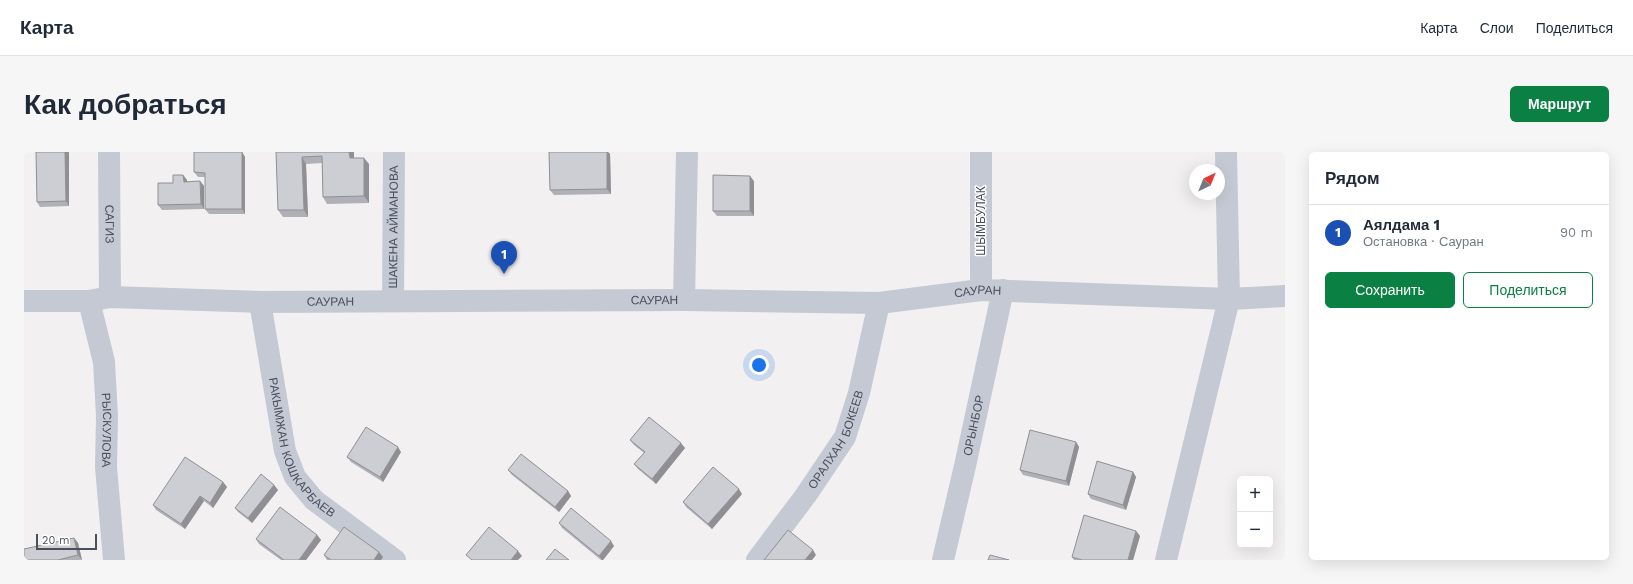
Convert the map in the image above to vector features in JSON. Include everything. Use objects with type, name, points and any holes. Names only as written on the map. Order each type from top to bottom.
[{"type":"street","name":"САГИЗ","points":[[109,152],[110,297]]},
{"type":"street","name":"ШАКЕНА АЙМАНОВА","points":[[394,152],[394,301]]},
{"type":"street","points":[[684,300],[687,152]]},
{"type":"street","name":"ШЫМБУЛАК","points":[[981,152],[981,290]]},
{"type":"street","points":[[1166,560],[1229,299],[1226,152]]},
{"type":"street","name":"САУРАН","points":[[24,301],[89,302],[110,297],[260,302],[684,300],[879,303],[981,290],[1229,299],[1285,296]]},
{"type":"street","name":"ОРЫНБОР","points":[[943,560],[1003,290]]},
{"type":"street","name":"РЫСКУЛОВА","points":[[89,302],[104,362],[107,416],[106,467],[114,560]]},
{"type":"street","name":"РАКЫМЖАН КОШКАРБАЕВ","points":[[260,302],[286,451],[295,477],[314,500],[395,560]]},
{"type":"street","name":"ОРАЛХАН БОКЕЕВ","points":[[757,560],[806,495],[845,437],[859,393],[879,303]]},
{"type":"building","points":[[36,152],[65,152],[66,201],[37,202]]},
{"type":"building","points":[[194,152],[242,152],[242,209],[205,209],[205,173],[194,172]]},
{"type":"building","points":[[276,152],[349,152],[350,158],[364,158],[364,196],[323,197],[322,156],[302,157],[304,210],[278,210]]},
{"type":"building","points":[[549,152],[607,152],[607,189],[550,190]]},
{"type":"building","points":[[173,175],[183,175],[184,182],[200,181],[201,204],[158,205],[158,183],[173,183]]},
{"type":"building","points":[[713,175],[750,176],[750,211],[713,211]]},
{"type":"building","points":[[649,417],[681,443],[652,479],[634,464],[645,452],[630,440]]},
{"type":"building","points":[[366,427],[398,447],[380,477],[347,457]]},
{"type":"building","points":[[1030,430],[1076,442],[1066,481],[1020,470]]},
{"type":"building","points":[[521,454],[568,491],[555,507],[508,470]]},
{"type":"building","points":[[185,457],[223,482],[210,503],[200,496],[181,524],[153,505]]},
{"type":"building","points":[[1097,461],[1133,472],[1123,505],[1088,494]]},
{"type":"building","points":[[713,467],[739,489],[708,524],[683,502]]},
{"type":"building","points":[[261,474],[274,485],[248,518],[235,508]]},
{"type":"building","points":[[280,507],[317,535],[299,560],[284,560],[256,539]]},
{"type":"building","points":[[571,508],[611,541],[599,556],[559,523]]},
{"type":"building","points":[[1084,515],[1136,531],[1128,560],[1082,560],[1072,557]]},
{"type":"building","points":[[344,527],[379,552],[374,560],[331,560],[324,555]]},
{"type":"building","points":[[489,527],[518,551],[511,560],[472,560],[466,555]]},
{"type":"building","points":[[788,530],[813,550],[805,560],[764,560]]},
{"type":"building","points":[[74,538],[78,555],[58,560],[25,560],[24,549]]},
{"type":"building","points":[[555,549],[569,560],[546,560]]},
{"type":"building","points":[[990,555],[1009,560],[988,560]]},
{"type":"place","name":"Аялдама 1","points":[[504,274]]}]
